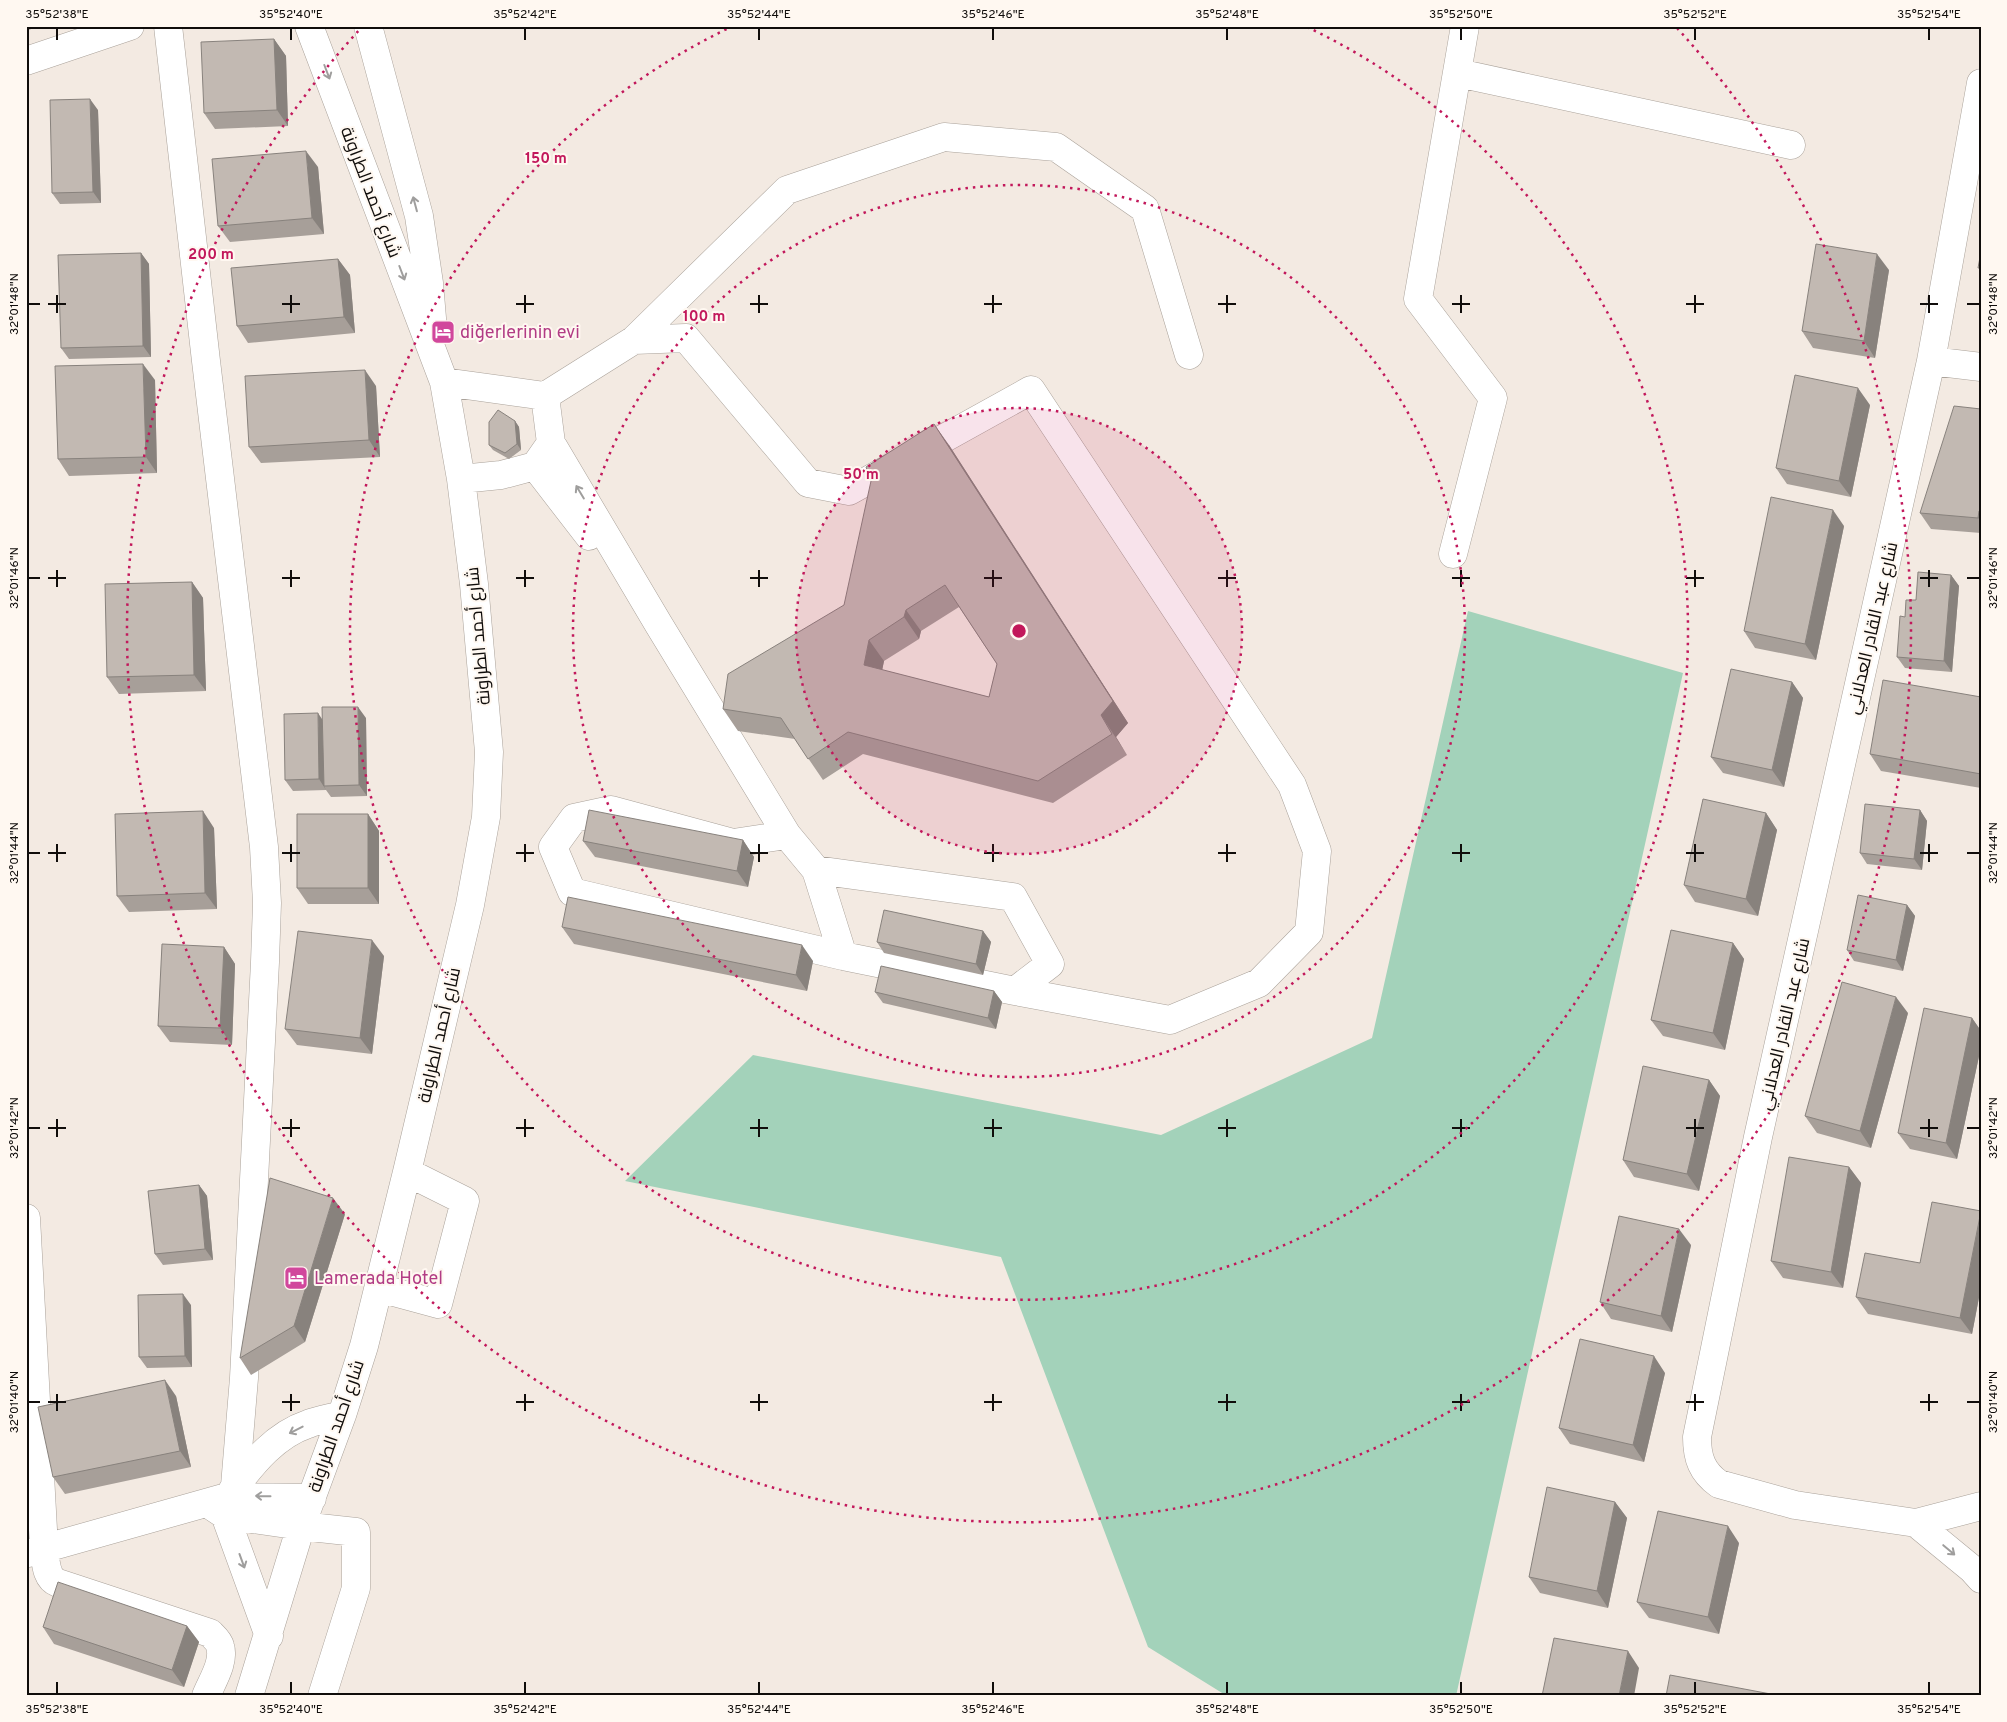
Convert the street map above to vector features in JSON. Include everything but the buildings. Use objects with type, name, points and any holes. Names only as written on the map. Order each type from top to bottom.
[{"type":"street","points":[[26,61],[130,26]]},
{"type":"street","points":[[168,26],[265,866],[267,902],[265,962],[244,1378],[224,1500],[269,1636]]},
{"type":"street","name":"شارع أحمد الطراونة","points":[[249,1696],[269,1636],[301,1526],[342,1415],[364,1346],[472,897],[486,817],[488,743],[474,584],[461,479],[444,382],[436,356],[413,302],[310,26]]},
{"type":"street","name":"شارع أحمد الطراونة","points":[[368,26],[419,216],[429,282],[436,356]]},
{"type":"street","points":[[1454,554],[1493,398],[1418,299],[1465,26]]},
{"type":"street","points":[[1458,73],[1791,145]]},
{"type":"street","name":"شارع عبد القادر العدلاني","points":[[1981,83],[1931,361],[1758,1137],[1697,1438],[1699,1462],[1709,1477],[1719,1484],[1796,1505],[1916,1523],[1981,1506]]},
{"type":"street","points":[[444,382],[545,396],[634,340],[787,190],[944,137],[1056,147],[1145,209],[1188,355]]},
{"type":"street","points":[[634,340],[686,338],[808,483],[849,491],[1031,390],[1292,785],[1317,851],[1309,932],[1259,983],[1170,1020],[843,956],[572,892],[553,847],[574,818],[611,810],[733,843],[787,835]]},
{"type":"street","points":[[1931,361],[1981,367]]},
{"type":"street","points":[[545,396],[551,443],[787,835],[816,870],[843,956]]},
{"type":"street","points":[[461,479],[501,475],[535,466],[551,443]]},
{"type":"street","points":[[535,466],[659,625]]},
{"type":"street","points":[[816,870],[1013,897],[1050,964],[1015,991]]},
{"type":"street","points":[[379,1288],[438,1304],[465,1201],[407,1172]]},
{"type":"street","points":[[26,1218],[35,1551],[48,1575],[54,1581],[210,1633],[220,1645],[221,1655],[219,1666],[206,1696]]},
{"type":"street","points":[[224,1500],[254,1462],[272,1445],[289,1433],[307,1424],[342,1415]]},
{"type":"street","points":[[35,1551],[149,1518],[224,1500],[312,1498]]},
{"type":"street","points":[[224,1500],[301,1526],[356,1532],[356,1588],[322,1696]]},
{"type":"street","points":[[1916,1523],[1981,1579]]},
{"type":"green space","points":[[1468,611],[1683,673],[1456,1696],[1227,1696],[1148,1647],[1001,1257],[625,1181],[753,1055],[1161,1135],[1372,1038]]},
{"type":"place","name":"diğerlerinin evi","points":[[443,332]]},
{"type":"place","name":"Lamerada Hotel","points":[[296,1278]]}]
